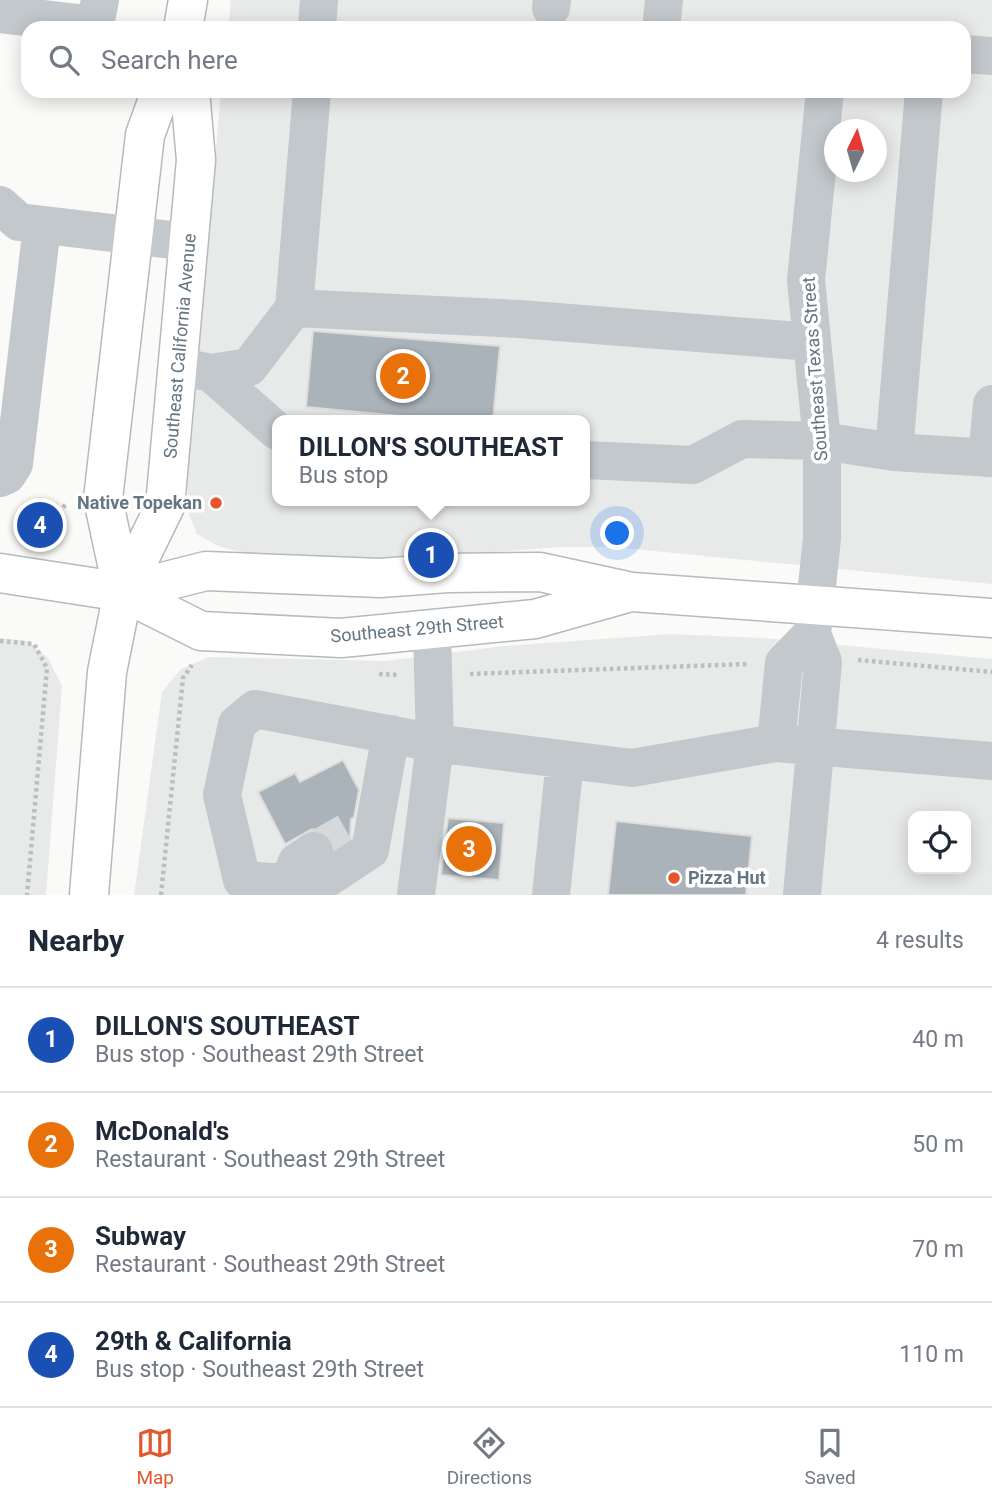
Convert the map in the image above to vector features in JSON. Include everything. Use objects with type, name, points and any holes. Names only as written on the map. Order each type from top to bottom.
[{"type":"main road","name":"Southeast California Avenue","points":[[124,592],[103,499],[145,135],[158,98]]},
{"type":"main road","name":"Southeast California Avenue","points":[[89,895],[107,672],[124,592],[166,506],[195,370],[189,242],[196,160],[191,98]]},
{"type":"main road","name":"Southeast 29th Street","points":[[124,592],[206,571],[366,578],[448,573],[540,572],[817,634],[992,618]]},
{"type":"main road","name":"Southeast 29th Street","points":[[0,573],[124,592],[201,631],[341,638],[535,619],[632,592]]},
{"type":"street","points":[[96,21],[100,0]]},
{"type":"street","points":[[318,21],[319,0]]},
{"type":"street","points":[[0,14],[60,21]]},
{"type":"street","points":[[971,54],[992,56]]},
{"type":"street","points":[[195,370],[250,367],[294,308],[311,98]]},
{"type":"street","name":"Southeast Texas Street","points":[[802,895],[815,746],[822,441],[806,280],[824,98]]},
{"type":"street","points":[[894,452],[922,98]]},
{"type":"street","points":[[0,205],[19,222],[189,242]]},
{"type":"street","points":[[0,478],[7,475],[14,464],[42,226]]},
{"type":"street","points":[[294,308],[519,319],[812,342]]},
{"type":"street","points":[[195,370],[272,427]]},
{"type":"street","points":[[590,460],[693,466],[742,439],[822,441],[894,452],[990,458],[992,404]]},
{"type":"street","points":[[416,895],[435,743],[431,676],[432,630]]},
{"type":"street","points":[[776,743],[784,663],[817,634]]},
{"type":"street","points":[[391,734],[364,825],[370,850],[317,884],[242,887],[222,795],[237,724],[256,709],[391,734],[435,743],[632,768],[776,743],[992,761]]},
{"type":"street","points":[[551,895],[565,760]]},
{"type":"street","points":[[288,884],[297,862],[314,851]]},
{"type":"path","points":[[46,520],[77,497]]},
{"type":"path","points":[[817,634],[857,660],[992,672]]},
{"type":"path","points":[[0,641],[34,644],[47,668],[27,895]]},
{"type":"path","points":[[161,895],[183,678],[198,655]]},
{"type":"path","points":[[377,674],[431,676],[784,663]]},
{"type":"shaded area","points":[[231,0],[992,0],[992,584],[613,547],[559,547],[341,564],[259,557],[218,546],[197,534],[189,515],[187,481],[220,98],[971,98],[971,21],[229,21]]},
{"type":"shaded area","points":[[671,634],[763,638],[992,659],[992,895],[134,895],[162,692],[181,669],[209,657],[386,661],[504,646]]},
{"type":"shaded area","points":[[0,638],[27,641],[48,658],[62,686],[46,895],[0,895]]},
{"type":"building","points":[[313,331],[500,346],[493,415],[390,415],[306,407]]},
{"type":"building","points":[[343,760],[359,790],[354,817],[351,819],[350,837],[335,847],[325,832],[312,829],[285,844],[258,792],[295,773],[300,782]]},
{"type":"building","points":[[448,818],[504,823],[499,880],[441,875]]},
{"type":"building","points":[[616,821],[752,836],[746,895],[608,895]]},
{"type":"tunnel","points":[[314,851],[355,828]]},
{"type":"place","name":"McDonald's","points":[[403,376]]},
{"type":"place","name":"Native Topekan","points":[[216,503]]},
{"type":"place","name":"29th & California","points":[[40,525]]},
{"type":"place","name":"DILLON'S SOUTHEAST","points":[[431,555]]},
{"type":"place","name":"Subway","points":[[469,849]]},
{"type":"place","name":"Pizza Hut","points":[[674,878]]}]
